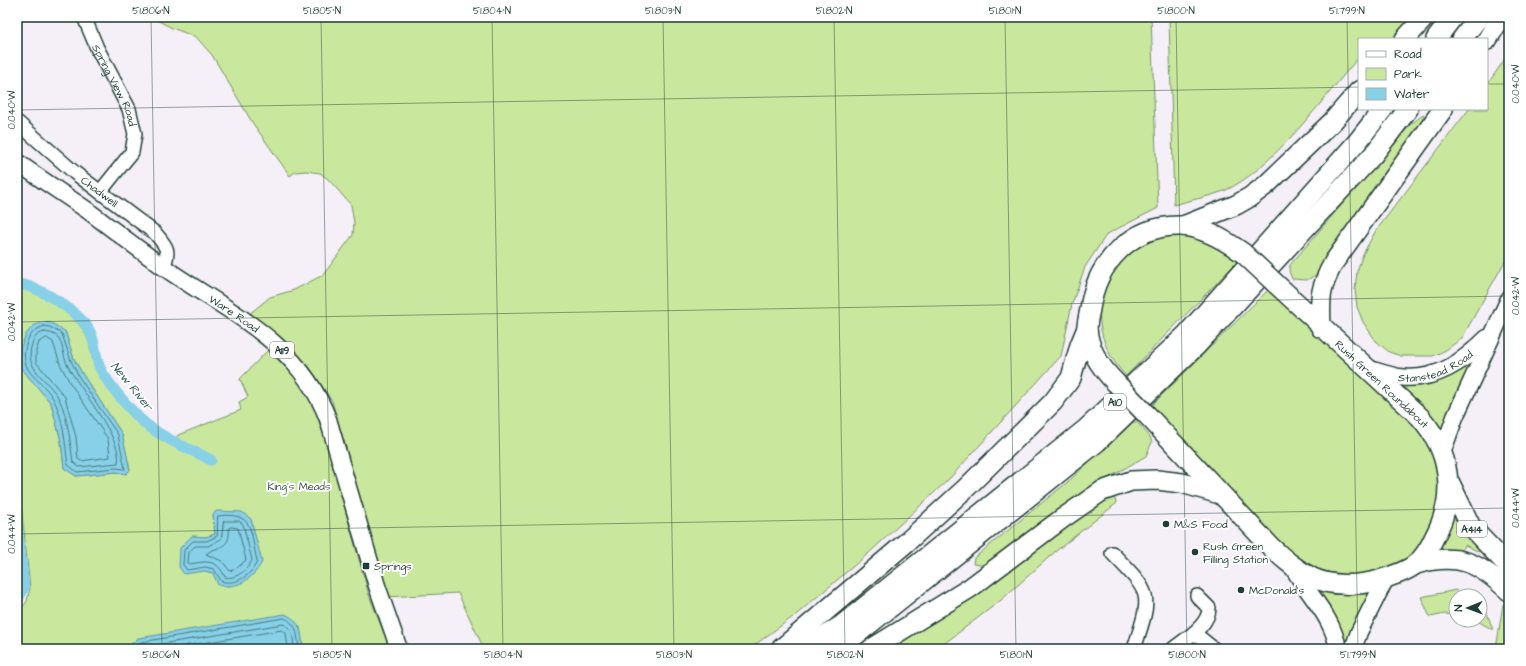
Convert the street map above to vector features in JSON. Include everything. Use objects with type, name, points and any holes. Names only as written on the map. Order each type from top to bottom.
[{"type":"highway","points":[[1407,38],[1425,17]]},
{"type":"highway","points":[[1437,38],[1453,17]]},
{"type":"highway","points":[[1463,38],[1479,17]]},
{"type":"highway","points":[[1488,38],[1501,17]]},
{"type":"highway","points":[[1183,226],[1236,206],[1266,185],[1332,122],[1358,92]]},
{"type":"highway","name":"A10","points":[[805,649],[842,625],[1086,429],[1186,335],[1358,141],[1382,110]]},
{"type":"highway","name":"A10","points":[[834,649],[852,638],[1097,442],[1195,347],[1373,155],[1407,110]]},
{"type":"highway","points":[[1321,328],[1320,298],[1325,278],[1334,262],[1442,110]]},
{"type":"highway","name":"Rush Green Roundabout","points":[[1183,226],[1217,236],[1243,254],[1321,328],[1420,417],[1436,438],[1442,453],[1449,482],[1446,513],[1440,528],[1425,555],[1416,564],[1386,578],[1358,584],[1340,584],[1314,578],[1292,566],[1221,495],[1116,383],[1095,356],[1087,328],[1093,290],[1099,275],[1116,252],[1141,235],[1166,227],[1183,226]]},
{"type":"highway","points":[[781,649],[920,530],[966,488],[1053,402],[1071,378],[1080,345],[1087,328]]},
{"type":"highway","points":[[871,649],[970,588],[1063,518],[1102,491],[1131,481],[1157,480],[1182,483],[1221,495]]},
{"type":"highway","name":"A414","points":[[1449,482],[1471,527],[1509,567]]},
{"type":"highway","points":[[1416,564],[1436,558],[1460,560],[1484,570],[1509,591]]},
{"type":"main road","name":"Ware Road","points":[[17,162],[86,210],[163,267],[271,339],[287,354],[311,383],[328,420],[377,586],[399,649]]},
{"type":"main road","name":"Stanstead Road","points":[[1442,453],[1455,417],[1509,299]]},
{"type":"main road","name":"Stanstead Road","points":[[1365,367],[1399,376],[1414,378],[1429,376],[1460,362],[1472,353],[1496,328]]},
{"type":"main road","points":[[1292,566],[1301,582],[1326,614],[1338,649]]},
{"type":"main road","points":[[1353,649],[1359,632],[1386,578]]},
{"type":"street","name":"Spring View Road","points":[[84,17],[97,48],[129,109],[135,134],[134,146],[129,157],[100,192]]},
{"type":"street","name":"Chadwell","points":[[17,122],[50,152],[155,233],[166,246],[168,257],[163,267]]},
{"type":"street","points":[[1112,553],[1140,582],[1146,593],[1147,604],[1134,649]]},
{"type":"street","points":[[1173,649],[1194,633],[1209,613],[1209,608],[1197,596]]},
{"type":"street","points":[[1194,633],[1214,649]]},
{"type":"green space","points":[[151,17],[1151,17],[1158,208],[1107,234],[1085,267],[1072,304],[1061,356],[949,479],[869,553],[797,614],[749,649],[484,649],[458,593],[386,597],[363,507],[332,401],[310,368],[273,332],[248,315],[270,297],[294,290],[323,275],[353,235],[354,223],[351,205],[329,180],[320,173],[306,171],[295,172],[290,176],[252,122],[212,55],[196,37],[172,28]]},
{"type":"green space","points":[[1169,17],[1412,17],[1394,38],[1358,38],[1358,58],[1296,131],[1260,167],[1242,181],[1224,191],[1174,205]]},
{"type":"green space","points":[[1509,53],[1509,254],[1462,338],[1446,350],[1433,356],[1401,356],[1389,352],[1376,341],[1363,322],[1357,307],[1355,290],[1357,271],[1363,254],[1375,232],[1468,110],[1488,110],[1488,84]]},
{"type":"green space","points":[[1423,115],[1425,119],[1319,273],[1307,280],[1292,279],[1289,271],[1290,265],[1411,124]]},
{"type":"green space","points":[[1175,235],[1202,239],[1223,250],[1238,261],[1126,376],[1110,355],[1102,333],[1100,310],[1104,289],[1114,270],[1129,253],[1150,241]]},
{"type":"green space","name":"King's Meads","points":[[17,288],[46,298],[66,312],[74,320],[88,339],[94,364],[98,373],[114,394],[141,424],[173,444],[178,435],[241,410],[239,402],[248,397],[240,379],[268,350],[300,382],[313,405],[325,438],[369,595],[390,649],[303,649],[300,627],[139,638],[125,649],[17,649],[17,615],[27,601],[30,588],[17,466]],"holes":[[[65,331],[74,359],[122,434],[130,470],[126,474],[116,472],[76,476],[64,468],[61,441],[51,403],[21,368]],[[213,515],[229,587],[213,573],[205,571],[192,536],[206,537],[215,534]]]},
{"type":"green space","points":[[1269,289],[1429,436],[1443,493],[1427,538],[1412,555],[1402,563],[1380,574],[1332,577],[1299,563],[1152,410],[1154,403]]},
{"type":"green space","points":[[1474,359],[1443,433],[1397,382]]},
{"type":"green space","points":[[1137,422],[1150,437],[1152,442],[1146,456],[1077,496],[993,560],[981,565],[973,564],[974,558],[1070,480],[1130,423]]},
{"type":"green space","points":[[1110,496],[1114,498],[1117,503],[1056,551],[1000,601],[937,649],[883,649]]},
{"type":"green space","points":[[1454,513],[1483,550],[1479,552],[1465,545],[1461,553],[1438,552]]},
{"type":"green space","points":[[1314,588],[1369,591],[1371,593],[1349,649],[1343,649],[1330,609]]},
{"type":"green space","points":[[1448,592],[1448,614],[1430,617],[1421,597]]},
{"type":"green space","points":[[1503,604],[1509,609],[1509,649],[1496,649]]},
{"type":"green space","points":[[1488,616],[1493,630],[1488,627]]},
{"type":"water","points":[[43,322],[51,323],[65,331],[74,359],[122,434],[130,470],[126,474],[116,472],[76,476],[64,468],[61,441],[51,403],[21,368],[20,349],[26,334],[33,326]]},
{"type":"water","points":[[216,511],[242,512],[251,519],[262,562],[254,574],[244,582],[232,586],[218,585],[213,573],[205,571],[184,574],[179,567],[180,548],[192,536],[206,537],[215,534],[213,515]]},
{"type":"water","points":[[285,614],[295,620],[298,624],[303,649],[125,649],[139,638]]},
{"type":"waterway","name":"New River","points":[[17,284],[36,289],[46,294],[67,308],[84,323],[91,335],[98,364],[103,374],[118,395],[140,419],[165,437],[211,460]]},
{"type":"waterway","name":"New River","points":[[17,525],[24,587],[17,602]]},
{"type":"place","name":"M&S Food","points":[[1166,524]]},
{"type":"place","name":"Rush Green Filling Station","points":[[1195,552]]},
{"type":"place","name":"Springs","points":[[366,566]]},
{"type":"place","name":"McDonald's","points":[[1241,590]]}]
